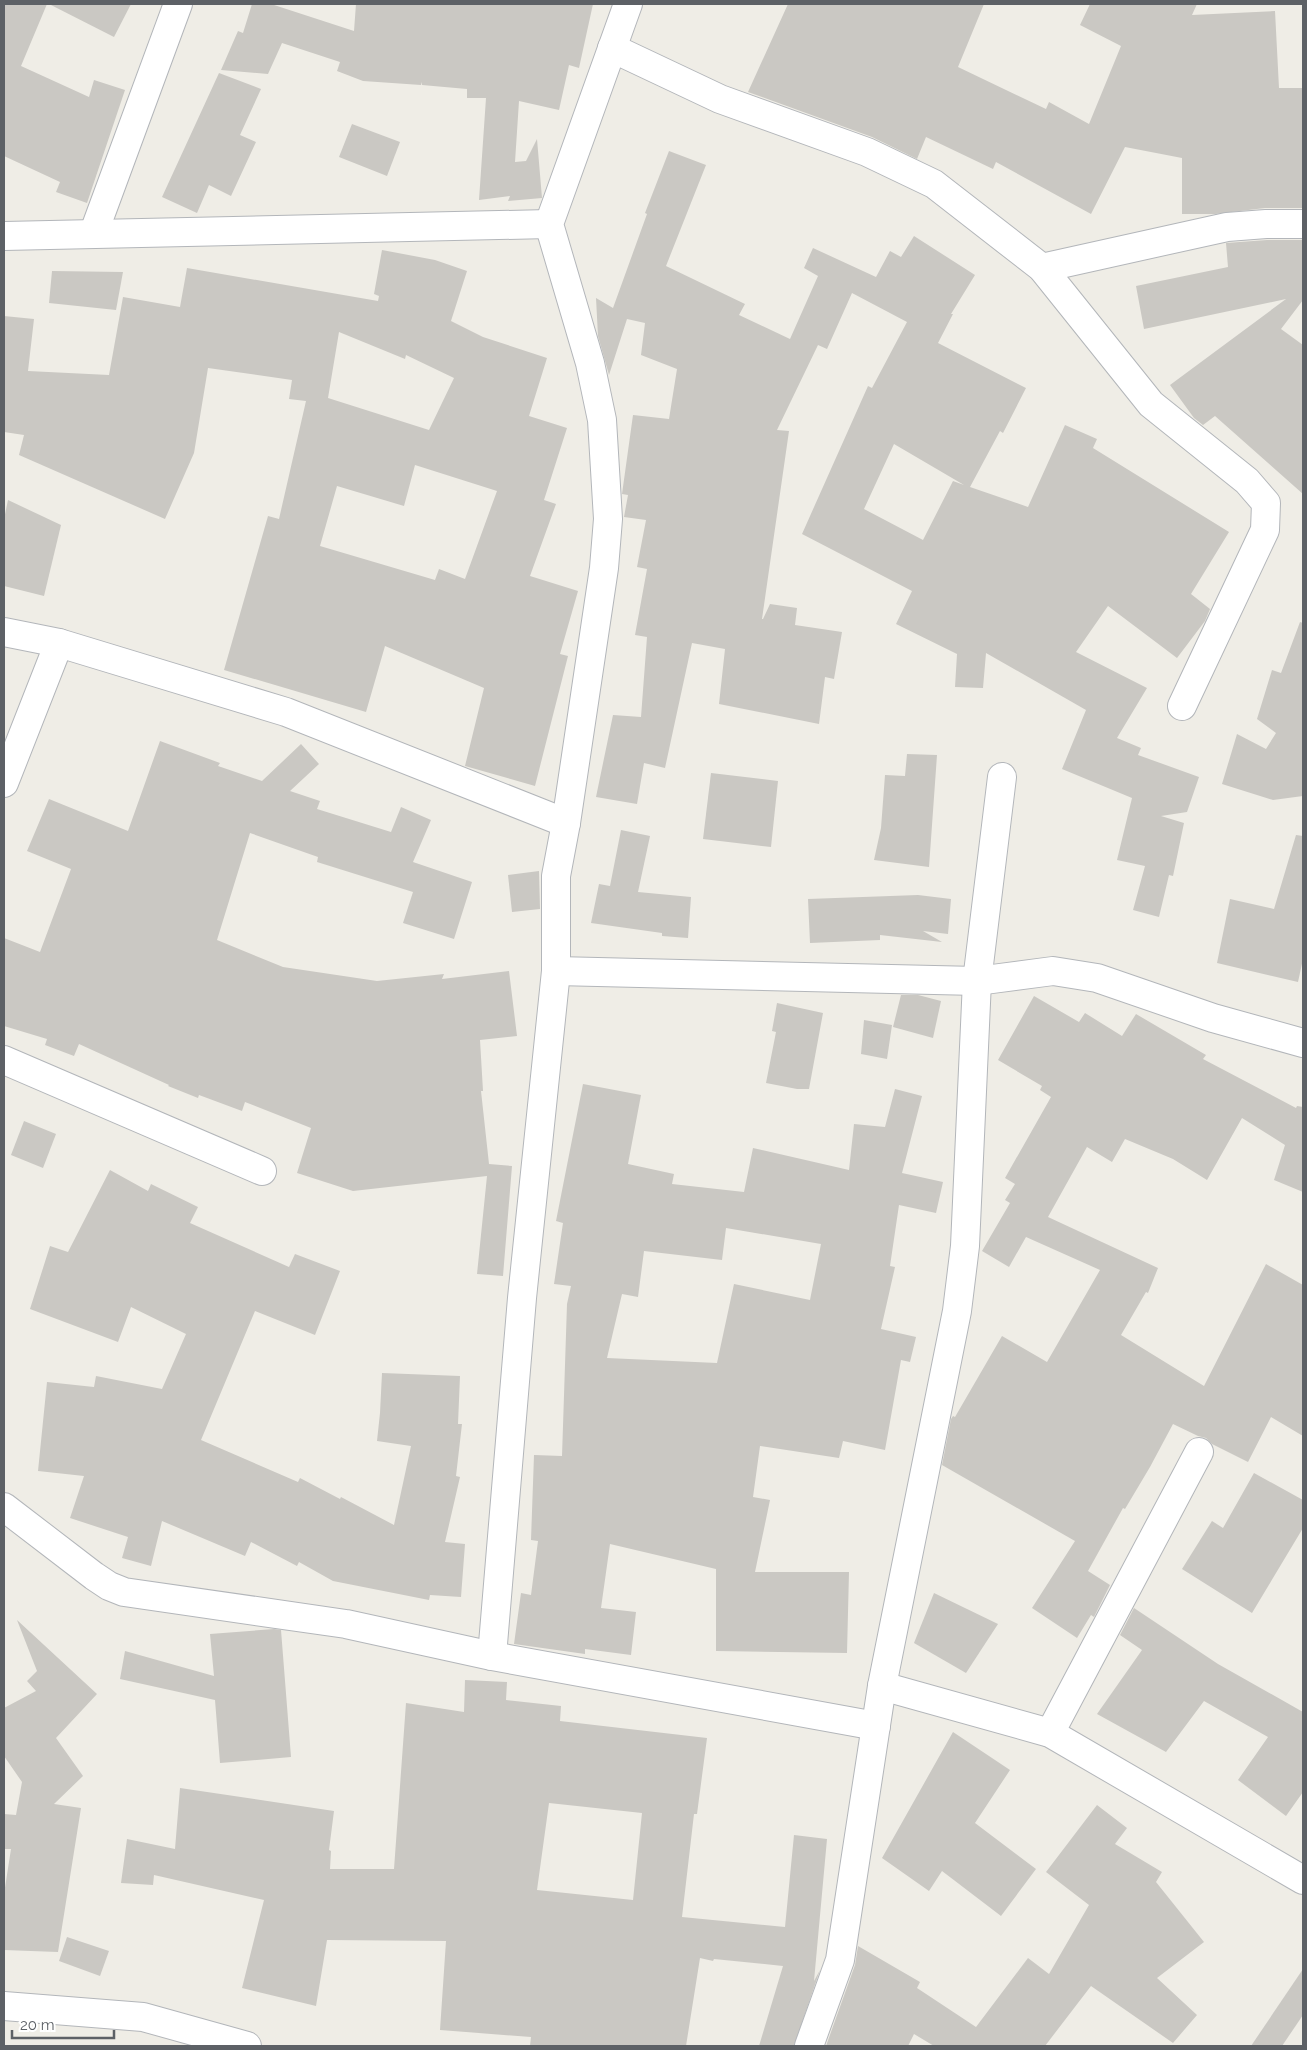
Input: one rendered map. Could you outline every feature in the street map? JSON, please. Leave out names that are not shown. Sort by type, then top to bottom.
[{"type":"street","points":[[94,232],[178,4]]},
{"type":"street","points":[[492,1656],[522,1298],[556,971],[556,876],[566,823],[604,568],[608,519],[602,420],[590,363],[549,224],[628,4]]},
{"type":"street","points":[[612,48],[720,99],[867,152],[934,184],[1042,268],[1151,404],[1247,481],[1266,503],[1265,530],[1182,706]]},
{"type":"street","points":[[4,236],[94,232],[549,224]]},
{"type":"street","points":[[1042,268],[1227,227],[1303,224]]},
{"type":"street","points":[[4,632],[59,643],[286,712],[566,823]]},
{"type":"street","points":[[4,783],[59,643]]},
{"type":"street","points":[[809,2046],[840,1960],[882,1686],[957,1312],[965,1246],[977,982],[1002,777]]},
{"type":"street","points":[[556,971],[977,982],[1053,972],[1097,978],[1212,1018],[1303,1043]]},
{"type":"street","points":[[4,1060],[262,1171]]},
{"type":"street","points":[[1050,1733],[1198,1452]]},
{"type":"street","points":[[4,1507],[94,1576],[109,1586],[124,1592],[346,1624],[492,1656],[876,1726]]},
{"type":"street","points":[[882,1686],[1050,1733],[1303,1880]]},
{"type":"street","points":[[4,2006],[143,2017],[247,2046]]},
{"type":"building","points":[[4,4],[47,4],[21,66],[89,97],[94,80],[125,90],[87,203],[56,192],[60,182],[4,156]]},
{"type":"building","points":[[49,4],[131,4],[114,37]]},
{"type":"building","points":[[252,4],[271,4],[354,31],[356,4],[593,4],[579,68],[569,65],[559,110],[519,101],[515,162],[526,161],[537,139],[542,198],[508,201],[510,196],[479,200],[486,98],[467,98],[467,89],[422,85],[422,82],[421,85],[363,81],[337,71],[340,62],[282,43],[268,74],[221,70],[238,31],[243,33]]},
{"type":"building","points":[[788,4],[984,4],[958,67],[1046,109],[1049,102],[1089,124],[1121,46],[1080,25],[1090,4],[1197,4],[1192,15],[1275,11],[1279,88],[1303,88],[1303,208],[1265,208],[1215,214],[1182,214],[1182,158],[1125,147],[1091,214],[996,162],[993,169],[926,137],[917,159],[872,137],[748,92]]},
{"type":"building","points":[[219,73],[261,89],[240,135],[256,142],[231,196],[209,185],[197,213],[162,197]]},
{"type":"building","points":[[352,124],[400,142],[387,176],[339,157]]},
{"type":"building","points":[[669,151],[706,165],[666,266],[745,304],[739,315],[790,339],[818,276],[804,268],[813,248],[876,277],[890,251],[901,257],[914,236],[975,275],[951,314],[953,314],[938,343],[1026,388],[1003,433],[1000,431],[970,487],[1028,507],[1065,425],[1097,439],[1093,448],[1229,532],[1191,594],[1210,609],[1205,621],[1177,658],[1108,606],[1076,652],[1147,688],[1117,738],[1141,748],[1138,755],[1199,777],[1187,812],[1161,816],[1184,823],[1173,876],[1169,875],[1159,917],[1133,910],[1145,866],[1117,860],[1132,798],[1062,769],[1086,710],[986,653],[983,688],[955,687],[957,654],[896,624],[912,591],[802,534],[868,386],[872,388],[907,322],[852,293],[827,349],[818,345],[777,430],[789,431],[762,619],[770,604],[797,608],[795,625],[842,632],[834,679],[825,677],[819,724],[719,704],[725,649],[692,643],[665,768],[644,763],[637,804],[596,797],[613,715],[641,717],[647,637],[635,635],[647,569],[637,567],[646,520],[624,517],[628,495],[622,494],[633,415],[669,419],[677,369],[641,355],[645,323],[627,319],[609,375],[598,336],[596,298],[613,308],[647,214],[645,213]],"holes":[[[894,444],[964,485],[953,481],[923,540],[864,509]]]},
{"type":"building","points":[[1303,240],[1303,300],[1281,329],[1303,345],[1303,494],[1215,416],[1203,425],[1194,418],[1170,385],[1286,299],[1144,329],[1136,286],[1228,267],[1226,243]]},
{"type":"building","points":[[382,250],[435,260],[467,271],[451,321],[483,337],[547,358],[529,416],[567,428],[544,500],[556,504],[530,576],[578,591],[560,654],[568,656],[535,786],[465,766],[484,688],[385,646],[366,712],[224,670],[268,516],[279,519],[306,401],[289,399],[292,380],[208,368],[194,453],[165,519],[19,455],[24,435],[4,432],[4,316],[34,319],[28,371],[109,375],[123,297],[180,307],[187,268],[378,301],[379,296],[374,294]],"holes":[[[339,332],[405,359],[406,355],[454,378],[429,430],[328,398]],[[415,465],[497,491],[465,579],[439,569],[435,580],[320,546],[337,486],[404,506]]]},
{"type":"building","points":[[52,271],[123,272],[116,310],[49,303]]},
{"type":"building","points":[[8,500],[61,525],[44,596],[4,586],[4,519]]},
{"type":"building","points":[[1300,622],[1303,623],[1303,796],[1273,800],[1222,784],[1237,734],[1266,749],[1276,733],[1257,719],[1272,670],[1281,673]]},
{"type":"building","points":[[160,741],[220,763],[218,766],[262,781],[301,744],[319,764],[290,791],[320,801],[317,809],[391,832],[401,807],[431,820],[413,862],[472,882],[454,939],[403,923],[413,892],[317,862],[318,857],[250,833],[217,940],[283,967],[377,981],[444,974],[442,979],[509,971],[517,1036],[480,1040],[483,1091],[481,1091],[489,1164],[512,1166],[503,1276],[477,1274],[487,1176],[353,1191],[297,1173],[311,1128],[245,1102],[242,1111],[199,1095],[198,1098],[79,1044],[74,1056],[45,1045],[47,1039],[4,1026],[4,938],[40,952],[71,869],[27,851],[49,799],[128,831]]},
{"type":"building","points":[[907,754],[937,755],[929,867],[874,860],[881,828],[885,775],[905,776]]},
{"type":"building","points":[[711,773],[778,781],[771,847],[703,839]]},
{"type":"building","points":[[621,830],[650,836],[638,892],[691,897],[688,938],[662,936],[662,933],[591,923],[599,884],[610,886]]},
{"type":"building","points":[[1296,835],[1303,836],[1303,959],[1298,982],[1217,963],[1230,899],[1274,909]]},
{"type":"building","points":[[539,871],[540,909],[512,912],[508,875]]},
{"type":"building","points":[[918,895],[951,899],[948,934],[923,931],[942,942],[880,935],[880,940],[810,943],[808,899]]},
{"type":"building","points":[[901,995],[918,995],[941,1001],[933,1038],[893,1027]]},
{"type":"building","points":[[1034,996],[1079,1022],[1085,1013],[1122,1036],[1136,1014],[1206,1055],[1203,1059],[1296,1108],[1297,1106],[1303,1107],[1303,1192],[1274,1180],[1285,1145],[1242,1118],[1207,1180],[1173,1159],[1125,1139],[1112,1162],[1087,1147],[1048,1217],[1158,1268],[1148,1293],[1146,1292],[1121,1335],[1204,1386],[1266,1264],[1303,1285],[1303,1436],[1271,1417],[1248,1462],[1212,1444],[1206,1438],[1173,1424],[1150,1467],[1125,1509],[1123,1508],[1088,1571],[1110,1585],[1094,1617],[1091,1615],[1077,1638],[1032,1608],[1075,1541],[942,1465],[951,1419],[953,1416],[955,1417],[1002,1336],[1047,1362],[1100,1270],[1026,1237],[1009,1267],[982,1251],[1010,1203],[1005,1200],[1015,1184],[1005,1178],[1051,1097],[1040,1090],[1042,1086],[998,1060]]},
{"type":"building","points":[[777,1003],[823,1013],[809,1089],[797,1089],[766,1083],[776,1032],[772,1031]]},
{"type":"building","points":[[864,1020],[892,1025],[887,1059],[861,1054]]},
{"type":"building","points":[[583,1084],[641,1095],[628,1164],[674,1174],[672,1184],[744,1192],[753,1148],[849,1170],[854,1124],[885,1127],[895,1089],[922,1096],[902,1173],[943,1182],[936,1213],[899,1205],[890,1266],[895,1267],[881,1329],[916,1337],[910,1362],[901,1360],[885,1450],[843,1441],[839,1458],[760,1446],[753,1497],[770,1500],[755,1572],[849,1572],[847,1653],[716,1651],[716,1569],[610,1544],[601,1608],[636,1612],[631,1655],[585,1649],[585,1654],[514,1644],[521,1593],[531,1595],[538,1541],[531,1540],[534,1455],[562,1456],[567,1304],[571,1286],[554,1284],[563,1223],[556,1221]],"holes":[[[726,1228],[821,1244],[810,1300],[734,1284],[717,1363],[607,1358],[622,1294],[638,1297],[644,1251],[722,1260]]]},
{"type":"building","points":[[24,1121],[56,1134],[43,1168],[11,1155]]},
{"type":"building","points":[[110,1170],[148,1191],[151,1184],[198,1207],[190,1223],[289,1267],[295,1254],[340,1271],[315,1335],[255,1311],[201,1440],[298,1482],[300,1478],[394,1525],[411,1446],[377,1441],[382,1373],[460,1376],[458,1424],[462,1424],[456,1476],[460,1477],[445,1542],[465,1544],[461,1597],[430,1595],[429,1600],[333,1581],[299,1562],[297,1566],[251,1542],[245,1556],[162,1521],[151,1566],[122,1558],[128,1537],[70,1518],[84,1476],[38,1471],[47,1382],[94,1387],[96,1376],[162,1389],[186,1334],[131,1307],[118,1342],[30,1309],[50,1246],[68,1252]]},
{"type":"building","points":[[1254,1473],[1303,1500],[1303,1528],[1252,1613],[1182,1569],[1212,1521],[1223,1528]]},
{"type":"building","points":[[934,1593],[998,1624],[966,1673],[914,1643]]},
{"type":"building","points":[[1134,1608],[1218,1664],[1303,1712],[1303,1792],[1286,1816],[1238,1780],[1268,1737],[1204,1701],[1166,1752],[1097,1714],[1142,1650],[1120,1635]]},
{"type":"building","points":[[17,1620],[97,1694],[56,1738],[83,1776],[54,1804],[81,1808],[58,1952],[4,1950],[4,1894],[11,1849],[4,1849],[4,1814],[16,1815],[22,1782],[4,1756],[4,1708],[36,1691],[27,1681],[37,1671]]},
{"type":"building","points":[[281,1630],[291,1757],[220,1763],[215,1700],[120,1679],[125,1651],[214,1676],[210,1634]]},
{"type":"building","points":[[465,1680],[507,1682],[506,1700],[561,1706],[560,1721],[707,1738],[697,1814],[694,1814],[682,1917],[785,1927],[794,1835],[827,1839],[814,1981],[820,1970],[794,2046],[759,2046],[783,1966],[714,1959],[713,1961],[700,1958],[686,2046],[530,2046],[531,2037],[440,2030],[446,1941],[327,1940],[316,2006],[242,1988],[264,1900],[154,1875],[153,1885],[121,1883],[127,1839],[175,1849],[180,1788],[334,1811],[329,1850],[331,1851],[330,1869],[394,1869],[406,1703],[464,1712]],"holes":[[[549,1803],[642,1813],[633,1900],[537,1890]]]},
{"type":"building","points":[[953,1732],[1010,1770],[975,1823],[1036,1869],[1001,1916],[942,1871],[929,1891],[882,1858]]},
{"type":"building","points":[[1097,1805],[1127,1828],[1115,1844],[1162,1872],[1156,1882],[1204,1942],[1157,1978],[1197,2015],[1173,2043],[1091,1986],[1045,2046],[934,2046],[914,2034],[908,2046],[826,2046],[855,1965],[858,1946],[920,1982],[917,1988],[976,2027],[1028,1958],[1049,1974],[1089,1905],[1046,1872]]},
{"type":"building","points":[[67,1937],[109,1951],[100,1976],[59,1961]]},
{"type":"building","points":[[1303,1969],[1303,2015],[1282,2046],[1251,2046]]}]
